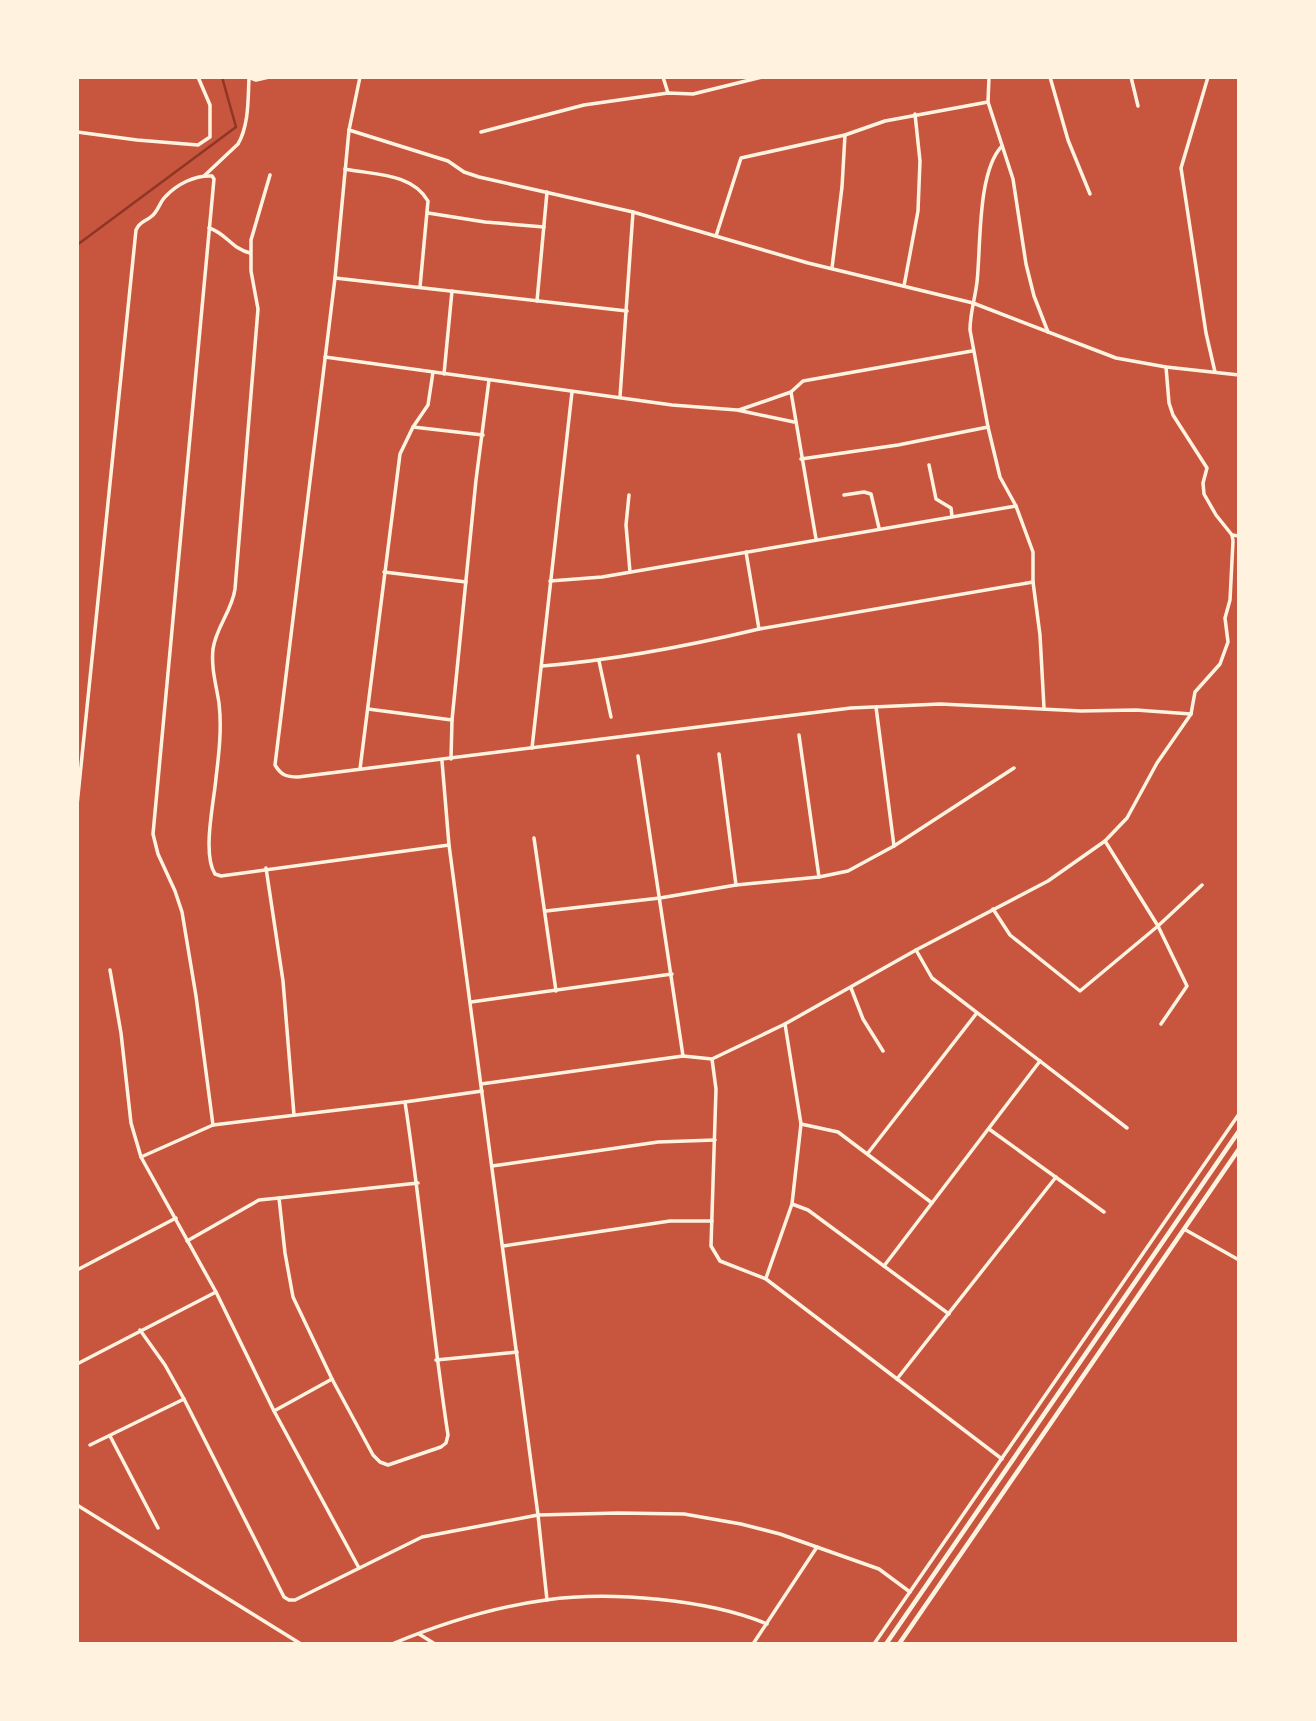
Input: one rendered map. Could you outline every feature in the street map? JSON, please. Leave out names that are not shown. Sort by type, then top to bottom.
[{"type":"street","points":[[77,132],[198,145],[210,137],[210,105],[198,77]]},
{"type":"street","points":[[204,176],[241,138],[248,106],[248,77],[256,80],[269,77]]},
{"type":"street","points":[[360,77],[349,130],[335,278],[275,765],[279,773],[288,777],[442,761],[798,713],[876,707],[940,705],[1191,714]]},
{"type":"street","points":[[663,77],[668,93]]},
{"type":"street","points":[[481,132],[570,108],[668,93],[693,94],[762,77]]},
{"type":"street","points":[[989,77],[988,102],[1013,179],[1026,264],[1034,296],[1048,332]]},
{"type":"street","points":[[1050,77],[1068,139],[1090,194]]},
{"type":"street","points":[[1131,77],[1138,106]]},
{"type":"street","points":[[1208,77],[1181,168],[1206,333],[1215,372]]},
{"type":"street","points":[[716,236],[741,158],[845,135],[915,114],[988,102]]},
{"type":"street","points":[[904,286],[918,211],[920,161],[915,114]]},
{"type":"street","points":[[349,130],[448,161],[469,174],[633,212],[808,263],[973,303],[1116,358],[1239,375]]},
{"type":"street","points":[[832,268],[841,198],[845,135]]},
{"type":"street","points":[[1002,146],[991,164],[984,198],[977,286],[970,314],[972,351],[999,477],[1016,506],[1033,552],[1044,709]]},
{"type":"street","points":[[345,169],[405,180],[422,191],[428,201],[428,213],[420,287]]},
{"type":"street","points":[[77,805],[136,230],[139,222],[155,213],[174,189],[190,180],[212,176],[214,179],[153,834],[158,854],[176,891],[182,912],[213,1125]]},
{"type":"street","points":[[270,176],[253,232],[250,254],[257,319],[235,589],[231,606],[218,632],[212,657],[219,704],[220,745],[210,858],[212,869],[218,876],[449,845]]},
{"type":"street","points":[[537,302],[547,192]]},
{"type":"street","points":[[620,397],[633,212]]},
{"type":"street","points":[[428,213],[544,228]]},
{"type":"street","points":[[209,228],[217,230],[234,247],[250,254]]},
{"type":"street","points":[[335,278],[627,311]]},
{"type":"street","points":[[444,374],[452,291]]},
{"type":"street","points":[[737,410],[791,392],[803,381],[972,351]]},
{"type":"street","points":[[325,357],[672,405],[737,410],[794,422]]},
{"type":"street","points":[[481,1084],[683,1056],[712,1059],[785,1024],[916,950],[1048,881],[1105,841],[1127,818],[1157,762],[1191,714],[1195,692],[1220,664],[1228,642],[1225,618],[1230,600],[1232,535],[1208,503],[1203,483],[1207,468],[1173,415],[1169,403],[1166,367]]},
{"type":"street","points":[[360,769],[400,454],[413,427],[428,405],[433,372]]},
{"type":"street","points":[[451,759],[452,720],[489,380]]},
{"type":"street","points":[[532,748],[572,391]]},
{"type":"street","points":[[791,392],[794,422],[817,539]]},
{"type":"street","points":[[413,427],[483,435]]},
{"type":"street","points":[[801,459],[898,446],[988,427]]},
{"type":"street","points":[[929,464],[936,499],[951,508],[952,516]]},
{"type":"street","points":[[844,495],[864,492],[871,494],[879,528]]},
{"type":"street","points":[[629,495],[626,525],[630,572]]},
{"type":"street","points":[[550,581],[630,572],[1016,506]]},
{"type":"street","points":[[1232,535],[1239,536]]},
{"type":"street","points":[[746,552],[759,629]]},
{"type":"street","points":[[384,572],[467,582]]},
{"type":"street","points":[[542,666],[599,660],[717,640],[759,629],[1033,582]]},
{"type":"street","points":[[599,660],[611,717]]},
{"type":"street","points":[[876,707],[894,846]]},
{"type":"street","points":[[367,709],[452,720]]},
{"type":"street","points":[[799,735],[819,877]]},
{"type":"street","points":[[719,754],[736,885]]},
{"type":"street","points":[[638,756],[683,1056]]},
{"type":"street","points":[[442,761],[449,845],[517,1352],[547,1600]]},
{"type":"street","points":[[546,911],[660,898],[736,885],[819,877],[848,871],[894,846],[1014,768]]},
{"type":"street","points":[[534,838],[556,990]]},
{"type":"street","points":[[1105,841],[1158,926],[1187,986],[1161,1024]]},
{"type":"street","points":[[266,868],[283,981],[294,1115]]},
{"type":"street","points":[[993,909],[1010,934],[1080,991],[1202,885]]},
{"type":"street","points":[[916,950],[932,978],[1127,1128]]},
{"type":"street","points":[[110,970],[121,1033],[131,1123],[141,1157],[216,1293],[274,1411],[359,1568]]},
{"type":"street","points":[[471,1002],[672,974]]},
{"type":"street","points":[[850,987],[863,1019],[883,1051]]},
{"type":"street","points":[[868,1153],[976,1014]]},
{"type":"street","points":[[766,1279],[792,1203],[801,1124],[785,1024]]},
{"type":"street","points":[[712,1059],[716,1089],[711,1246],[720,1261],[766,1279],[1002,1459]]},
{"type":"street","points":[[884,1266],[1040,1061]]},
{"type":"street","points":[[141,1157],[213,1125],[482,1091]]},
{"type":"street","points":[[279,1198],[293,1297],[332,1379],[373,1455],[388,1465],[441,1447],[446,1443],[448,1435],[436,1360],[418,1182],[405,1102]]},
{"type":"street","points":[[874,1644],[1239,1114]]},
{"type":"street","points":[[801,1124],[838,1132],[932,1203]]},
{"type":"street","points":[[989,1129],[1104,1212]]},
{"type":"street","points":[[886,1644],[1239,1131]]},
{"type":"street","points":[[492,1166],[658,1142],[715,1140]]},
{"type":"street","points":[[899,1644],[1239,1149]]},
{"type":"street","points":[[897,1379],[1056,1178]]},
{"type":"street","points":[[187,1241],[259,1200],[418,1182]]},
{"type":"street","points":[[792,1203],[808,1210],[949,1314]]},
{"type":"street","points":[[77,1270],[176,1218]]},
{"type":"street","points":[[503,1246],[670,1221],[713,1221]]},
{"type":"street","points":[[1184,1230],[1239,1260]]},
{"type":"street","points":[[77,1364],[216,1293]]},
{"type":"street","points":[[140,1330],[165,1365],[184,1399],[284,1597],[289,1600],[295,1600],[422,1537],[538,1515],[684,1514],[741,1524],[780,1534],[878,1569],[910,1592]]},
{"type":"street","points":[[436,1360],[517,1352]]},
{"type":"street","points":[[274,1411],[332,1379]]},
{"type":"street","points":[[90,1445],[184,1399]]},
{"type":"street","points":[[110,1436],[158,1528]]},
{"type":"street","points":[[77,1504],[301,1644]]},
{"type":"street","points":[[753,1644],[817,1547]]},
{"type":"street","points":[[392,1644],[493,1611],[547,1600],[615,1597],[663,1601],[742,1614],[767,1624]]},
{"type":"street","points":[[419,1634],[435,1644]]},
{"type":"waterway","points":[[77,245],[236,127],[222,77]]}]
